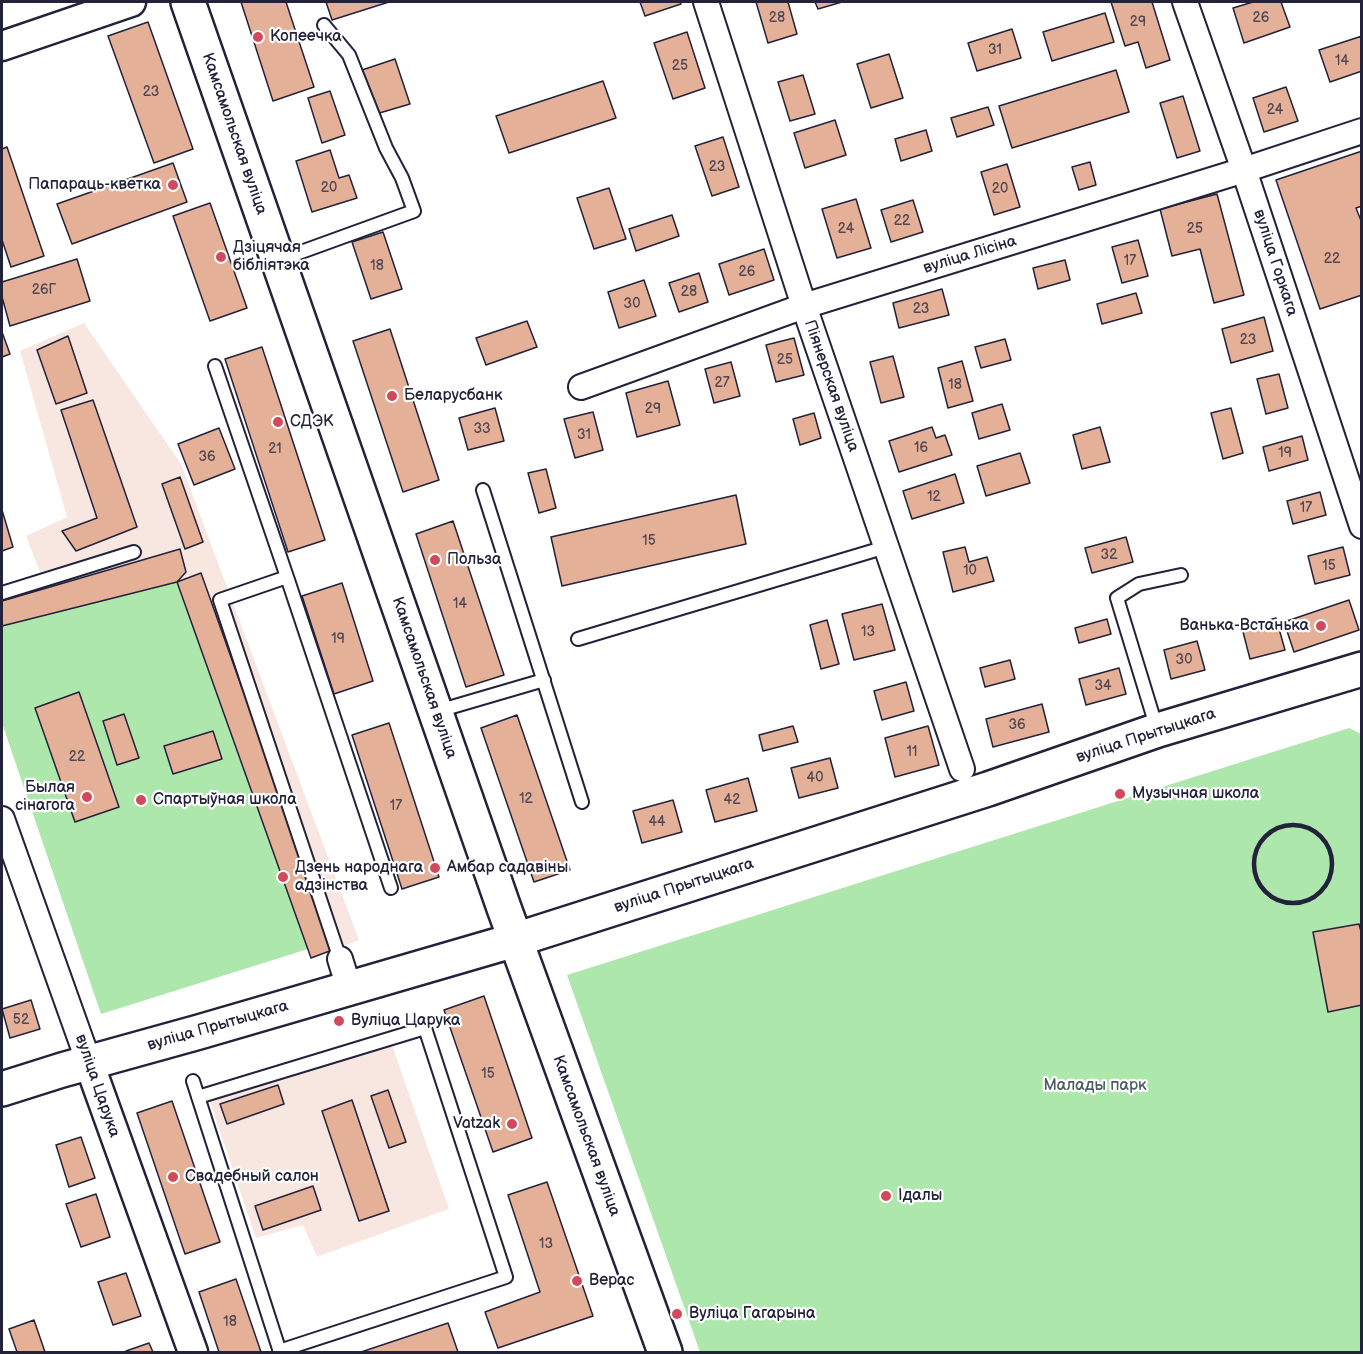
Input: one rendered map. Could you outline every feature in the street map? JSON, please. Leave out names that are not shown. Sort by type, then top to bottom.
[{"type":"main road","name":"Камсамольская вуліца","points":[[188,2],[515,940],[665,1353]]},
{"type":"main road","name":"вуліца Прытыцкага","points":[[2,1089],[89,1063],[345,973],[515,940],[988,789],[1158,730],[1362,669]]},
{"type":"street","points":[[2,46],[131,2]]},
{"type":"street","name":"Піянерская вуліца","points":[[706,2],[804,306],[962,769]]},
{"type":"street","name":"вуліца Горкага","points":[[1185,2],[1244,170],[1362,526]]},
{"type":"street","name":"вуліца Лісіна","points":[[581,387],[804,306],[1244,170],[1362,131]]},
{"type":"street","name":"вуліца Царука","points":[[2,819],[193,1353]]},
{"type":"lane","points":[[278,260],[414,211],[349,55],[324,25]]},
{"type":"lane","points":[[215,366],[391,888]]},
{"type":"lane","points":[[483,490],[582,802]]},
{"type":"lane","points":[[578,639],[886,547]]},
{"type":"lane","points":[[2,593],[134,552]]},
{"type":"lane","points":[[1158,730],[1118,598],[1139,584],[1181,575]]},
{"type":"lane","points":[[287,577],[220,600],[345,973]]},
{"type":"lane","points":[[436,712],[543,680]]},
{"type":"lane","points":[[193,1081],[198,1097],[279,1352],[506,1277],[425,1028],[198,1097]]},
{"type":"shaded area","points":[[84,323],[181,464],[359,940],[311,958],[177,582],[2,626],[2,601],[46,588],[26,536],[67,517],[20,351]]},
{"type":"shaded area","points":[[392,1045],[449,1209],[317,1257],[303,1225],[256,1238],[209,1099]]},
{"type":"green space","name":"Спартыўная школа","points":[[177,582],[308,949],[101,1014],[2,723],[2,626]]},
{"type":"green space","name":"Малады парк","points":[[1349,728],[1361,734],[1361,1352],[700,1352],[567,975]]},
{"type":"building","points":[[241,2],[286,2],[314,87],[273,101]]},
{"type":"building","points":[[326,2],[389,2],[332,20]]},
{"type":"building","points":[[640,2],[680,2],[681,4],[645,16]]},
{"type":"building","points":[[756,2],[788,2],[797,34],[768,43]]},
{"type":"building","points":[[815,2],[842,2],[818,9]]},
{"type":"building","points":[[1111,2],[1152,2],[1170,60],[1146,68],[1138,42],[1125,46]]},
{"type":"building","points":[[1253,2],[1281,2],[1290,27],[1244,43],[1233,8]]},
{"type":"building","points":[[1105,13],[1114,42],[1052,61],[1043,32]]},
{"type":"building","points":[[148,22],[193,149],[154,163],[108,36]]},
{"type":"building","points":[[1012,29],[1021,58],[977,71],[968,43]]},
{"type":"building","points":[[687,32],[705,88],[673,99],[654,43]]},
{"type":"building","points":[[1362,36],[1362,71],[1330,82],[1319,50]]},
{"type":"building","points":[[889,54],[903,98],[871,108],[857,64]]},
{"type":"building","points":[[395,59],[410,104],[376,114],[362,70]]},
{"type":"building","points":[[1116,70],[1129,112],[1012,148],[999,106]]},
{"type":"building","points":[[803,75],[815,114],[790,121],[778,82]]},
{"type":"building","points":[[603,81],[616,118],[509,153],[496,116]]},
{"type":"building","points":[[1286,87],[1298,121],[1264,132],[1253,98]]},
{"type":"building","points":[[330,91],[345,135],[322,143],[308,98]]},
{"type":"building","points":[[1183,96],[1200,151],[1177,158],[1160,103]]},
{"type":"building","points":[[988,107],[994,125],[957,137],[951,118]]},
{"type":"building","points":[[835,120],[846,155],[805,168],[794,133]]},
{"type":"building","points":[[926,130],[932,151],[901,161],[895,139]]},
{"type":"building","points":[[723,137],[739,187],[712,196],[695,146]]},
{"type":"building","points":[[7,147],[44,256],[11,267],[2,240],[2,149]]},
{"type":"building","points":[[330,150],[339,178],[349,175],[357,198],[312,212],[296,161]]},
{"type":"building","points":[[1362,151],[1362,206],[1356,208],[1362,223],[1362,295],[1320,309],[1276,180]]},
{"type":"building","points":[[1090,162],[1096,185],[1079,190],[1072,167]]},
{"type":"building","points":[[173,163],[187,202],[72,244],[57,204]]},
{"type":"building","points":[[1007,164],[1020,207],[994,215],[981,172]]},
{"type":"building","points":[[609,188],[626,239],[594,249],[577,198]]},
{"type":"building","points":[[1217,194],[1244,295],[1214,303],[1200,249],[1172,256],[1160,209]]},
{"type":"building","points":[[856,199],[871,248],[837,258],[822,209]]},
{"type":"building","points":[[913,200],[923,232],[891,242],[881,210]]},
{"type":"building","points":[[210,203],[247,308],[210,321],[173,216]]},
{"type":"building","points":[[672,215],[679,236],[636,251],[629,229]]},
{"type":"building","points":[[383,232],[402,289],[371,299],[352,242]]},
{"type":"building","points":[[1138,240],[1148,276],[1122,283],[1112,247]]},
{"type":"building","points":[[764,249],[774,280],[729,295],[719,264]]},
{"type":"building","points":[[77,259],[90,301],[10,326],[2,297],[2,282]]},
{"type":"building","points":[[1065,260],[1070,280],[1038,289],[1033,268]]},
{"type":"building","points":[[699,273],[708,302],[679,312],[669,283]]},
{"type":"building","points":[[644,280],[656,316],[619,328],[608,292]]},
{"type":"building","points":[[942,289],[949,315],[899,328],[893,303]]},
{"type":"building","points":[[1136,293],[1142,313],[1102,324],[1097,304]]},
{"type":"building","points":[[1264,317],[1273,351],[1231,363],[1222,329]]},
{"type":"building","points":[[527,321],[537,347],[486,365],[476,338]]},
{"type":"building","points":[[390,329],[439,480],[403,492],[353,341]]},
{"type":"building","points":[[2,332],[10,354],[2,357]]},
{"type":"building","points":[[68,336],[87,393],[56,404],[37,350]]},
{"type":"building","points":[[794,338],[804,375],[776,382],[766,345]]},
{"type":"building","points":[[1005,339],[1011,360],[981,368],[975,347]]},
{"type":"building","points":[[262,347],[325,540],[288,552],[225,359]]},
{"type":"building","points":[[893,356],[904,397],[881,403],[870,362]]},
{"type":"building","points":[[962,361],[973,401],[948,408],[938,368]]},
{"type":"building","points":[[731,362],[740,396],[714,403],[705,369]]},
{"type":"building","points":[[1279,374],[1288,408],[1266,414],[1257,379]]},
{"type":"building","points":[[668,381],[680,425],[637,437],[626,393]]},
{"type":"building","points":[[93,400],[137,527],[76,551],[62,531],[97,518],[61,410]]},
{"type":"building","points":[[1002,404],[1010,430],[979,439],[972,413]]},
{"type":"building","points":[[495,408],[504,441],[468,450],[459,418]]},
{"type":"building","points":[[1231,408],[1243,453],[1223,459],[1211,413]]},
{"type":"building","points":[[593,412],[603,450],[575,458],[564,419]]},
{"type":"building","points":[[814,413],[821,438],[800,445],[793,419]]},
{"type":"building","points":[[932,427],[936,438],[945,435],[952,455],[899,472],[889,441]]},
{"type":"building","points":[[1100,427],[1110,462],[1082,469],[1073,435]]},
{"type":"building","points":[[219,428],[235,469],[194,485],[178,444]]},
{"type":"building","points":[[1302,436],[1308,460],[1269,471],[1263,447]]},
{"type":"building","points":[[1020,453],[1030,483],[986,496],[977,466]]},
{"type":"building","points":[[546,469],[556,508],[539,513],[528,473]]},
{"type":"building","points":[[955,474],[964,503],[912,519],[903,491]]},
{"type":"building","points":[[180,477],[203,542],[185,549],[162,484]]},
{"type":"building","points":[[1320,492],[1326,515],[1293,524],[1287,501]]},
{"type":"building","points":[[736,495],[746,544],[562,586],[551,537]]},
{"type":"building","points":[[2,510],[13,547],[2,551]]},
{"type":"building","points":[[453,521],[504,675],[466,687],[416,534]]},
{"type":"building","points":[[1126,537],[1133,562],[1092,573],[1085,548]]},
{"type":"building","points":[[965,547],[969,562],[987,557],[994,581],[953,592],[943,552]]},
{"type":"building","points":[[1343,547],[1350,575],[1315,584],[1308,556]]},
{"type":"building","points":[[180,549],[186,572],[177,582],[2,626],[2,601]]},
{"type":"building","points":[[201,573],[335,949],[311,958],[177,582]]},
{"type":"building","points":[[342,583],[373,681],[334,694],[302,596]]},
{"type":"building","name":"Ванька-Встанька","points":[[1349,600],[1359,630],[1294,652],[1284,622]]},
{"type":"building","points":[[882,604],[895,650],[854,660],[842,614]]},
{"type":"building","points":[[1276,618],[1285,650],[1250,659],[1242,628]]},
{"type":"building","points":[[1107,619],[1111,634],[1079,643],[1075,628]]},
{"type":"building","points":[[827,620],[839,664],[821,669],[810,625]]},
{"type":"building","points":[[1197,641],[1205,670],[1171,679],[1164,650]]},
{"type":"building","points":[[1010,660],[1015,679],[985,687],[980,668]]},
{"type":"building","points":[[1119,668],[1126,694],[1086,705],[1079,679]]},
{"type":"building","points":[[906,682],[914,711],[882,720],[874,691]]},
{"type":"building","points":[[79,692],[119,807],[75,822],[35,708]]},
{"type":"building","points":[[1042,704],[1049,732],[993,747],[986,719]]},
{"type":"building","points":[[124,714],[139,758],[117,765],[103,721]]},
{"type":"building","points":[[517,715],[570,870],[534,882],[481,728]]},
{"type":"building","points":[[389,723],[439,877],[402,889],[352,735]]},
{"type":"building","points":[[793,726],[798,742],[763,751],[759,735]]},
{"type":"building","points":[[928,726],[939,765],[895,777],[885,738]]},
{"type":"building","points":[[213,731],[222,759],[173,774],[164,746]]},
{"type":"building","points":[[830,758],[838,788],[799,798],[791,768]]},
{"type":"building","points":[[748,778],[757,811],[715,822],[706,790]]},
{"type":"building","points":[[673,800],[682,832],[642,843],[633,811]]},
{"type":"building","points":[[1359,924],[1362,935],[1362,1005],[1328,1012],[1313,932]]},
{"type":"building","points":[[484,996],[532,1138],[493,1152],[444,1010]]},
{"type":"building","points":[[31,1000],[40,1029],[10,1038],[2,1009]]},
{"type":"building","points":[[278,1085],[284,1104],[227,1124],[220,1104]]},
{"type":"building","points":[[388,1090],[406,1142],[389,1148],[371,1096]]},
{"type":"building","points":[[352,1100],[389,1211],[359,1221],[322,1111]]},
{"type":"building","points":[[172,1101],[220,1242],[185,1254],[137,1113]]},
{"type":"building","points":[[81,1137],[95,1178],[69,1187],[56,1145]]},
{"type":"building","points":[[547,1182],[593,1316],[498,1348],[485,1312],[540,1292],[508,1195]]},
{"type":"building","points":[[313,1186],[321,1210],[263,1230],[255,1206]]},
{"type":"building","points":[[96,1194],[110,1237],[81,1247],[66,1204]]},
{"type":"building","points":[[126,1273],[141,1316],[113,1325],[98,1282]]},
{"type":"building","points":[[236,1279],[261,1352],[219,1352],[199,1292]]},
{"type":"building","points":[[34,1320],[45,1352],[17,1352],[9,1329]]},
{"type":"building","points":[[448,1323],[458,1352],[361,1352]]},
{"type":"building","points":[[149,1343],[153,1352],[126,1352],[126,1351]]},
{"type":"railway","points":[[1293,825],[1308,828],[1321,836],[1329,849],[1332,864],[1329,879],[1321,892],[1308,900],[1293,903],[1278,900],[1265,892],[1257,879],[1254,864],[1257,849],[1265,836],[1278,828],[1293,825]]},
{"type":"place","name":"Копеечка","points":[[258,37]]},
{"type":"place","name":"Папараць-кветка","points":[[173,185]]},
{"type":"place","name":"Дзіцячая бібліятэка","points":[[221,257]]},
{"type":"place","name":"Беларусбанк","points":[[392,396]]},
{"type":"place","name":"СДЭК","points":[[278,422]]},
{"type":"place","name":"Польза","points":[[435,560]]},
{"type":"place","name":"Ванька-Встанька","points":[[1321,626]]},
{"type":"place","name":"Музычная школа","points":[[1120,794]]},
{"type":"place","name":"Былая сінагога","points":[[87,797]]},
{"type":"place","name":"Спартыўная школа","points":[[141,800]]},
{"type":"place","name":"Амбар садавіны","points":[[435,868]]},
{"type":"place","name":"Дзень народнага адзінства","points":[[283,877]]},
{"type":"place","name":"Вуліца Царука","points":[[339,1021]]},
{"type":"place","name":"Vatzak","points":[[512,1124]]},
{"type":"place","name":"Свадебный салон","points":[[173,1177]]},
{"type":"place","name":"Ідалы","points":[[886,1196]]},
{"type":"place","name":"Верас","points":[[577,1281]]},
{"type":"place","name":"Вуліца Гагарына","points":[[677,1314]]}]
